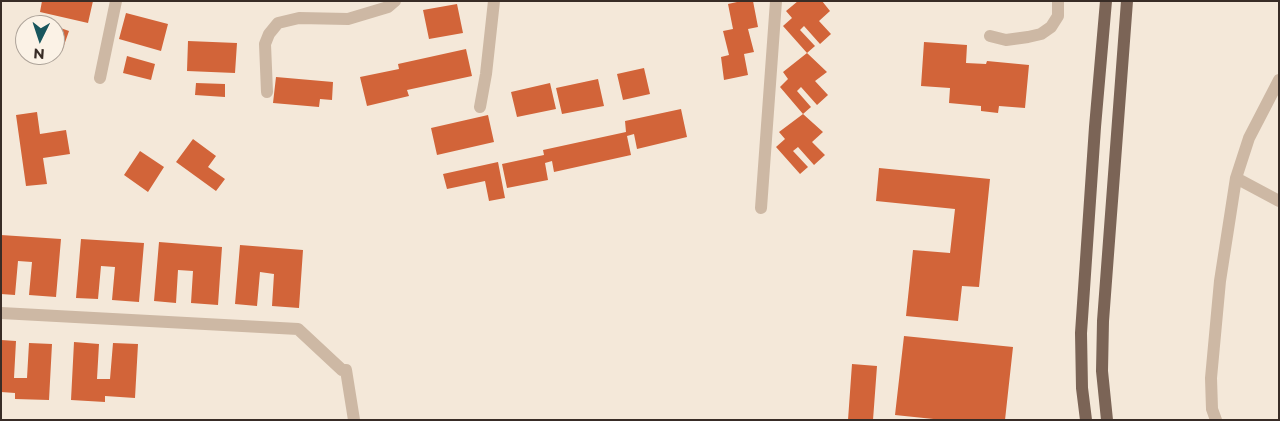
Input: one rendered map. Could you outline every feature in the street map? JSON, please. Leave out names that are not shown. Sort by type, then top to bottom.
[{"type":"main road","points":[[1086,420],[1082,388],[1081,333],[1095,127],[1106,1]]},
{"type":"main road","points":[[1107,420],[1102,371],[1103,321],[1127,1]]},
{"type":"street","points":[[100,78],[116,1]]},
{"type":"street","points":[[267,92],[266,44],[269,34],[278,24],[298,18],[348,19],[388,7],[395,1]]},
{"type":"street","points":[[480,107],[486,74],[494,1]]},
{"type":"street","points":[[761,208],[776,1]]},
{"type":"street","points":[[990,36],[1006,40],[1028,38],[1041,34],[1051,27],[1058,16],[1058,1]]},
{"type":"street","points":[[1216,420],[1212,409],[1212,378],[1220,281],[1236,178],[1249,138],[1279,80]]},
{"type":"street","points":[[1236,178],[1279,202]]},
{"type":"street","points":[[1,313],[298,329],[342,370],[346,370],[354,420]]},
{"type":"building","points":[[42,1],[93,1],[88,23],[65,18],[65,15],[40,12]]},
{"type":"building","points":[[736,1],[753,1],[758,27],[748,29],[754,52],[744,54],[748,75],[724,80],[721,57],[729,55],[723,31],[733,29],[728,4]]},
{"type":"building","points":[[798,1],[822,1],[830,11],[819,21],[831,34],[820,44],[804,26],[800,30],[815,46],[807,53],[783,26],[792,18],[786,11]]},
{"type":"building","points":[[457,4],[463,33],[429,39],[423,10]]},
{"type":"building","points":[[126,13],[168,24],[161,51],[119,39]]},
{"type":"building","points":[[65,30],[69,31],[65,42]]},
{"type":"building","points":[[188,41],[237,43],[235,73],[187,71]]},
{"type":"building","points":[[924,42],[967,45],[966,63],[986,64],[987,61],[1029,65],[1025,108],[999,106],[998,113],[981,111],[981,106],[949,103],[950,88],[921,86]]},
{"type":"building","points":[[466,49],[472,76],[407,90],[409,96],[367,106],[360,77],[399,69],[398,64]]},
{"type":"building","points":[[807,53],[827,72],[815,81],[828,95],[817,105],[801,87],[797,91],[811,107],[803,114],[780,87],[788,79],[783,72]]},
{"type":"building","points":[[127,56],[155,64],[151,80],[123,73]]},
{"type":"building","points":[[644,68],[650,94],[623,100],[617,74]]},
{"type":"building","points":[[276,77],[333,82],[332,100],[320,99],[319,107],[273,103]]},
{"type":"building","points":[[598,79],[604,106],[562,114],[556,88]]},
{"type":"building","points":[[196,83],[225,84],[225,97],[195,95]]},
{"type":"building","points":[[550,83],[556,109],[517,117],[511,92]]},
{"type":"building","points":[[681,109],[687,137],[637,149],[634,134],[627,136],[631,155],[554,172],[552,161],[545,163],[548,180],[507,188],[502,164],[544,155],[543,150],[626,132],[625,121]]},
{"type":"building","points":[[37,112],[40,134],[66,130],[70,154],[43,158],[47,184],[26,186],[16,115]]},
{"type":"building","points":[[803,114],[823,132],[812,142],[825,155],[814,165],[798,147],[793,151],[808,167],[800,174],[776,147],[785,139],[779,132]]},
{"type":"building","points":[[488,115],[494,142],[437,155],[431,128]]},
{"type":"building","points":[[193,139],[216,156],[208,167],[225,179],[216,191],[176,162]]},
{"type":"building","points":[[140,151],[164,167],[148,192],[124,175]]},
{"type":"building","points":[[498,162],[505,198],[489,201],[485,181],[447,189],[443,174]]},
{"type":"building","points":[[879,168],[990,179],[979,287],[962,286],[958,321],[906,316],[913,250],[950,253],[955,209],[876,201]]},
{"type":"building","points":[[1,235],[61,239],[56,297],[29,295],[32,262],[18,261],[15,295],[1,294]]},
{"type":"building","points":[[81,239],[144,243],[139,302],[112,300],[115,267],[101,266],[98,299],[76,298]]},
{"type":"building","points":[[159,242],[222,247],[218,305],[191,303],[193,271],[178,270],[176,303],[154,301]]},
{"type":"building","points":[[240,245],[303,250],[299,308],[272,306],[274,274],[260,272],[257,306],[235,304]]},
{"type":"building","points":[[904,336],[1013,347],[1005,420],[943,420],[895,415]]},
{"type":"building","points":[[1,340],[16,341],[14,378],[27,378],[29,343],[52,344],[49,400],[15,399],[15,393],[1,392]]},
{"type":"building","points":[[74,342],[99,344],[97,379],[110,379],[113,343],[138,344],[135,398],[105,396],[105,402],[71,400]]},
{"type":"building","points":[[852,364],[877,366],[873,420],[848,420]]}]
